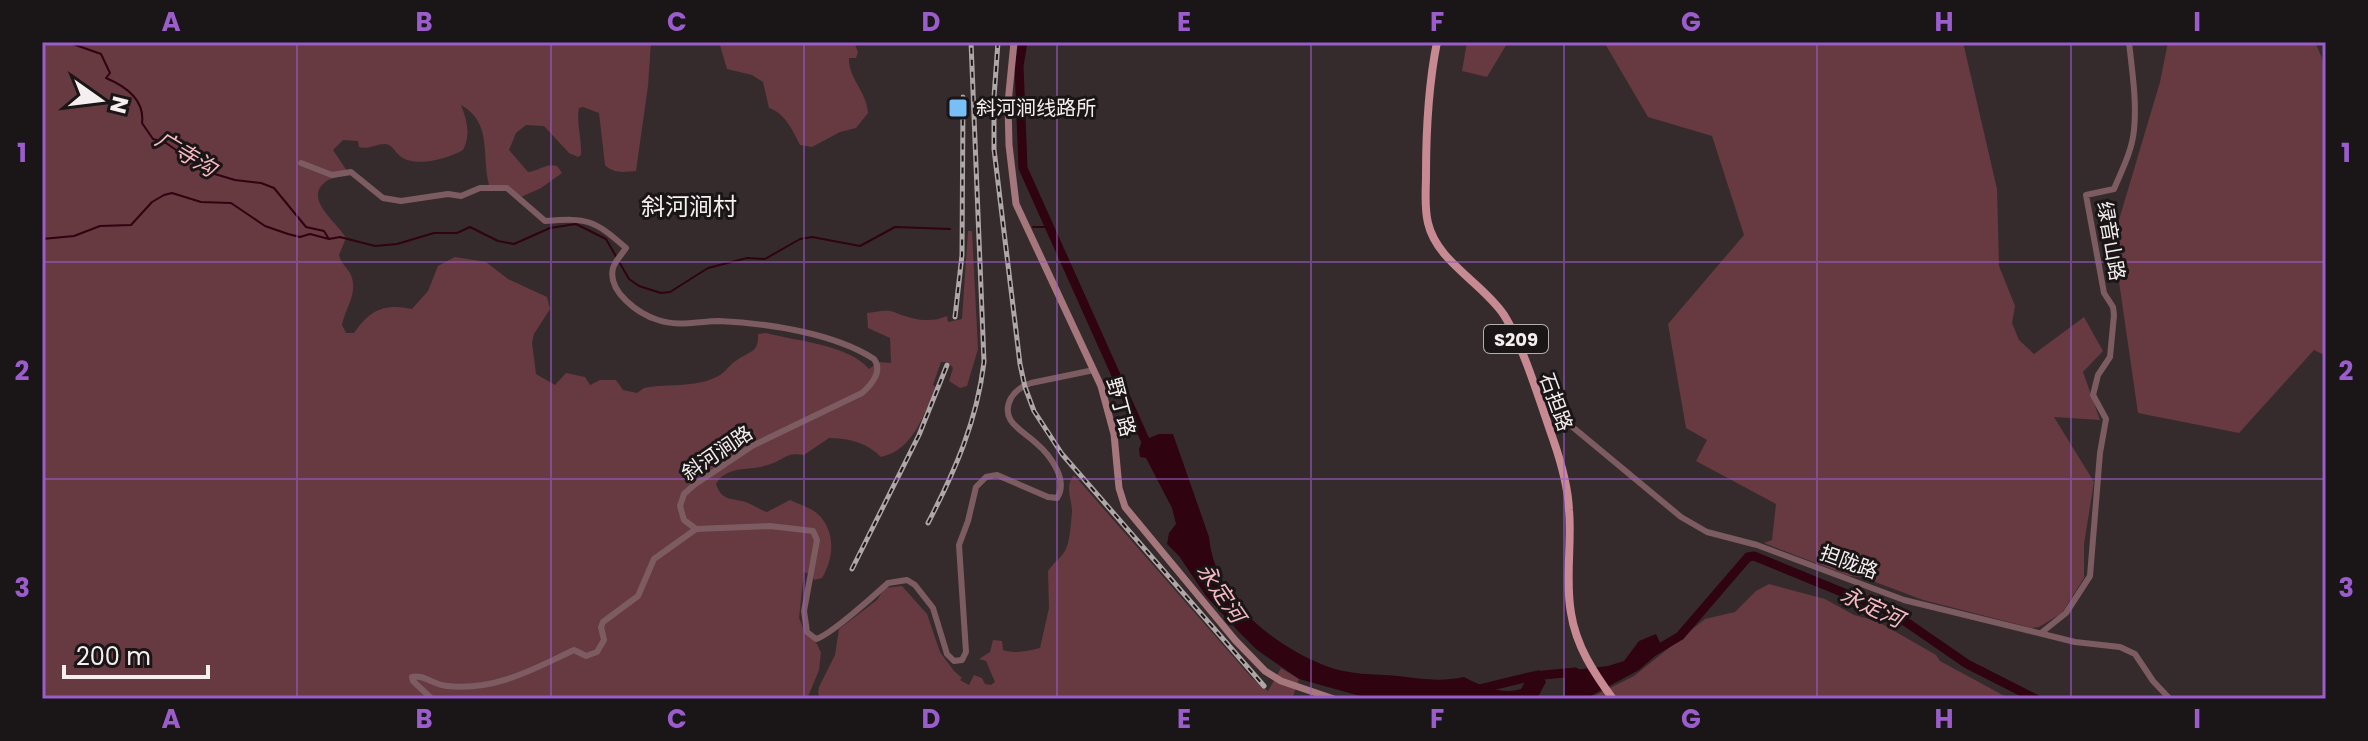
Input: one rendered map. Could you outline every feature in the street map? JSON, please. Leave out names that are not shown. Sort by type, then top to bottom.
[{"type":"main road","name":"野丁路","points":[[1014,42],[1008,103],[1016,204],[1094,370],[1114,434],[1119,488],[1125,507],[1235,640],[1265,671],[1281,681],[1334,699]]},
{"type":"main road","name":"石担路","points":[[1437,42],[1426,123],[1428,223],[1438,246],[1486,292],[1505,317],[1537,398],[1567,488],[1571,612],[1585,656],[1613,699]]},
{"type":"street","name":"绿音山路","points":[[2041,633],[2066,613],[2091,571],[2097,478],[2106,419],[2093,395],[2098,375],[2110,357],[2114,315],[2113,307],[2104,293],[2086,195],[2114,189],[2128,155],[2134,132],[2135,100],[2129,42]]},
{"type":"street","name":"斜河涧路","points":[[301,163],[332,175],[351,172],[383,198],[401,201],[448,194],[461,196],[480,188],[507,188],[545,221],[583,219],[606,230],[626,248],[613,276],[616,289],[635,308],[659,321],[736,322],[787,330],[841,343],[868,355],[877,364],[875,378],[862,393],[752,446],[684,494],[680,506],[684,520],[696,529]]},
{"type":"street","points":[[432,699],[412,677],[419,675],[446,686],[487,685],[510,680],[574,650],[586,656],[597,652],[604,640],[603,622],[638,596],[654,559],[696,529],[808,528],[817,540],[804,611],[807,632],[812,637],[819,639],[826,635],[849,614],[874,598],[888,583],[907,580],[915,585],[933,608],[947,654],[951,660],[960,661],[966,652],[959,545],[976,487],[991,475],[1007,478],[1048,497],[1057,498],[1061,489],[1061,479],[1047,455],[1011,422],[1008,409],[1012,396],[1022,386],[1031,383],[1094,370]]},
{"type":"street","name":"担陇路","points":[[1537,398],[1681,517],[1707,532],[1757,545],[1904,600],[2075,642],[2120,647],[2135,654],[2170,699]]},
{"type":"street","points":[[2319,699],[2326,698]]},
{"type":"shaded area","points":[[42,42],[651,42],[636,171],[616,171],[605,165],[599,113],[583,107],[579,108],[578,113],[581,155],[578,157],[569,153],[544,126],[526,125],[516,133],[509,150],[528,172],[553,165],[562,173],[521,197],[509,186],[489,185],[482,131],[471,112],[461,105],[467,128],[463,150],[423,162],[406,160],[388,145],[363,148],[359,147],[358,141],[343,140],[333,150],[349,174],[327,181],[319,190],[320,204],[346,238],[339,255],[353,284],[342,325],[346,333],[354,333],[378,310],[393,307],[412,309],[428,291],[438,266],[455,257],[486,262],[508,279],[547,297],[550,309],[534,334],[532,343],[536,374],[555,385],[566,373],[585,377],[590,385],[600,380],[616,380],[623,390],[637,393],[644,388],[706,381],[753,350],[758,334],[766,333],[836,349],[849,354],[869,369],[879,362],[891,363],[890,338],[868,328],[867,313],[891,311],[927,320],[947,316],[948,322],[962,319],[968,231],[972,231],[978,349],[967,386],[960,388],[949,381],[953,368],[948,362],[941,362],[933,385],[936,387],[922,419],[910,439],[892,453],[881,457],[857,442],[829,438],[804,455],[732,471],[716,484],[725,497],[767,512],[790,500],[814,511],[830,534],[831,552],[822,578],[814,580],[812,575],[804,572],[799,618],[821,653],[819,670],[807,699],[42,699]]},
{"type":"shaded area","points":[[719,42],[854,42],[858,52],[856,58],[849,58],[849,65],[868,113],[856,128],[840,132],[812,147],[800,145],[784,118],[769,108],[763,82],[752,75],[727,69]]},
{"type":"shaded area","points":[[1467,42],[1508,42],[1487,77],[1462,71]]},
{"type":"shaded area","points":[[1604,42],[1963,42],[1997,189],[1999,266],[2015,306],[2012,323],[2019,340],[2034,354],[2084,317],[2103,351],[2083,372],[2100,420],[2054,417],[2094,482],[2084,544],[2084,578],[2062,613],[2032,628],[1923,600],[1764,543],[1772,540],[1776,504],[1696,461],[1707,440],[1686,428],[1668,324],[1744,235],[1712,136],[1648,117]]},
{"type":"shaded area","points":[[2168,42],[2315,42],[2326,67],[2326,356],[2314,350],[2239,433],[2138,413],[2113,240],[2160,82]]},
{"type":"shaded area","points":[[1074,475],[1252,678],[1268,691],[1281,668],[1299,679],[1292,699],[821,699],[819,687],[835,655],[839,629],[877,600],[885,588],[902,586],[927,614],[940,652],[962,678],[960,680],[969,685],[974,675],[982,678],[985,684],[995,682],[986,661],[979,659],[990,652],[993,640],[1002,641],[1003,650],[1008,651],[1040,648],[1049,608],[1048,571],[1065,551],[1069,538],[1072,512],[1069,488]]},
{"type":"shaded area","points":[[1769,584],[1825,599],[1854,615],[1877,621],[1936,655],[1940,661],[2010,699],[1588,699],[1634,676],[1705,619],[1735,612],[1756,591]]},
{"type":"water","points":[[1159,434],[1173,434],[1222,580],[1234,599],[1266,632],[1305,657],[1326,666],[1361,674],[1431,680],[1464,677],[1485,686],[1514,691],[1521,689],[1529,674],[1539,670],[1546,682],[1537,699],[1371,699],[1299,679],[1257,650],[1206,596],[1179,556],[1167,544],[1169,533],[1176,524],[1172,508],[1146,458],[1140,457],[1139,449],[1142,441]]},
{"type":"water","points":[[1656,634],[1663,649],[1639,670],[1585,699],[1565,699],[1565,671],[1624,661],[1639,641]]},
{"type":"waterway","name":"广寺沟","points":[[67,42],[101,54],[110,73],[106,78],[127,90],[137,101],[142,123],[153,139],[166,143],[208,172],[274,188],[306,227],[324,231],[329,239],[340,237],[375,246],[397,244],[434,233],[457,233],[470,227],[498,241],[514,244],[550,228],[576,224],[606,239],[629,279],[639,286],[661,293],[670,292],[708,268],[747,258],[765,259],[800,239],[812,237],[860,246],[895,227],[950,229]]},
{"type":"waterway","name":"永定河","points":[[1023,42],[1019,66],[1023,168],[1150,451]]},
{"type":"waterway","points":[[42,239],[74,236],[100,226],[131,225],[152,202],[172,193],[201,202],[231,203],[265,226],[300,237],[310,234],[329,239]]},
{"type":"waterway","points":[[1033,227],[1050,227]]},
{"type":"waterway","name":"永定河","points":[[1653,652],[1680,636],[1748,557],[1754,556],[1893,613],[1967,664],[2036,699]]},
{"type":"waterway","name":"永定河","points":[[1479,689],[1533,676],[1575,672]]},
{"type":"railway","points":[[928,523],[964,445],[984,362],[971,42]]},
{"type":"railway","points":[[998,42],[994,149],[1020,364],[1034,411],[1062,454],[1264,686]]},
{"type":"railway","points":[[955,317],[962,255],[963,97]]},
{"type":"railway","points":[[852,569],[919,435],[947,365]]},
{"type":"place","name":"斜河涧线路所","points":[[958,108]]},
{"type":"district","name":"斜河涧村","points":[[689,206]]}]
